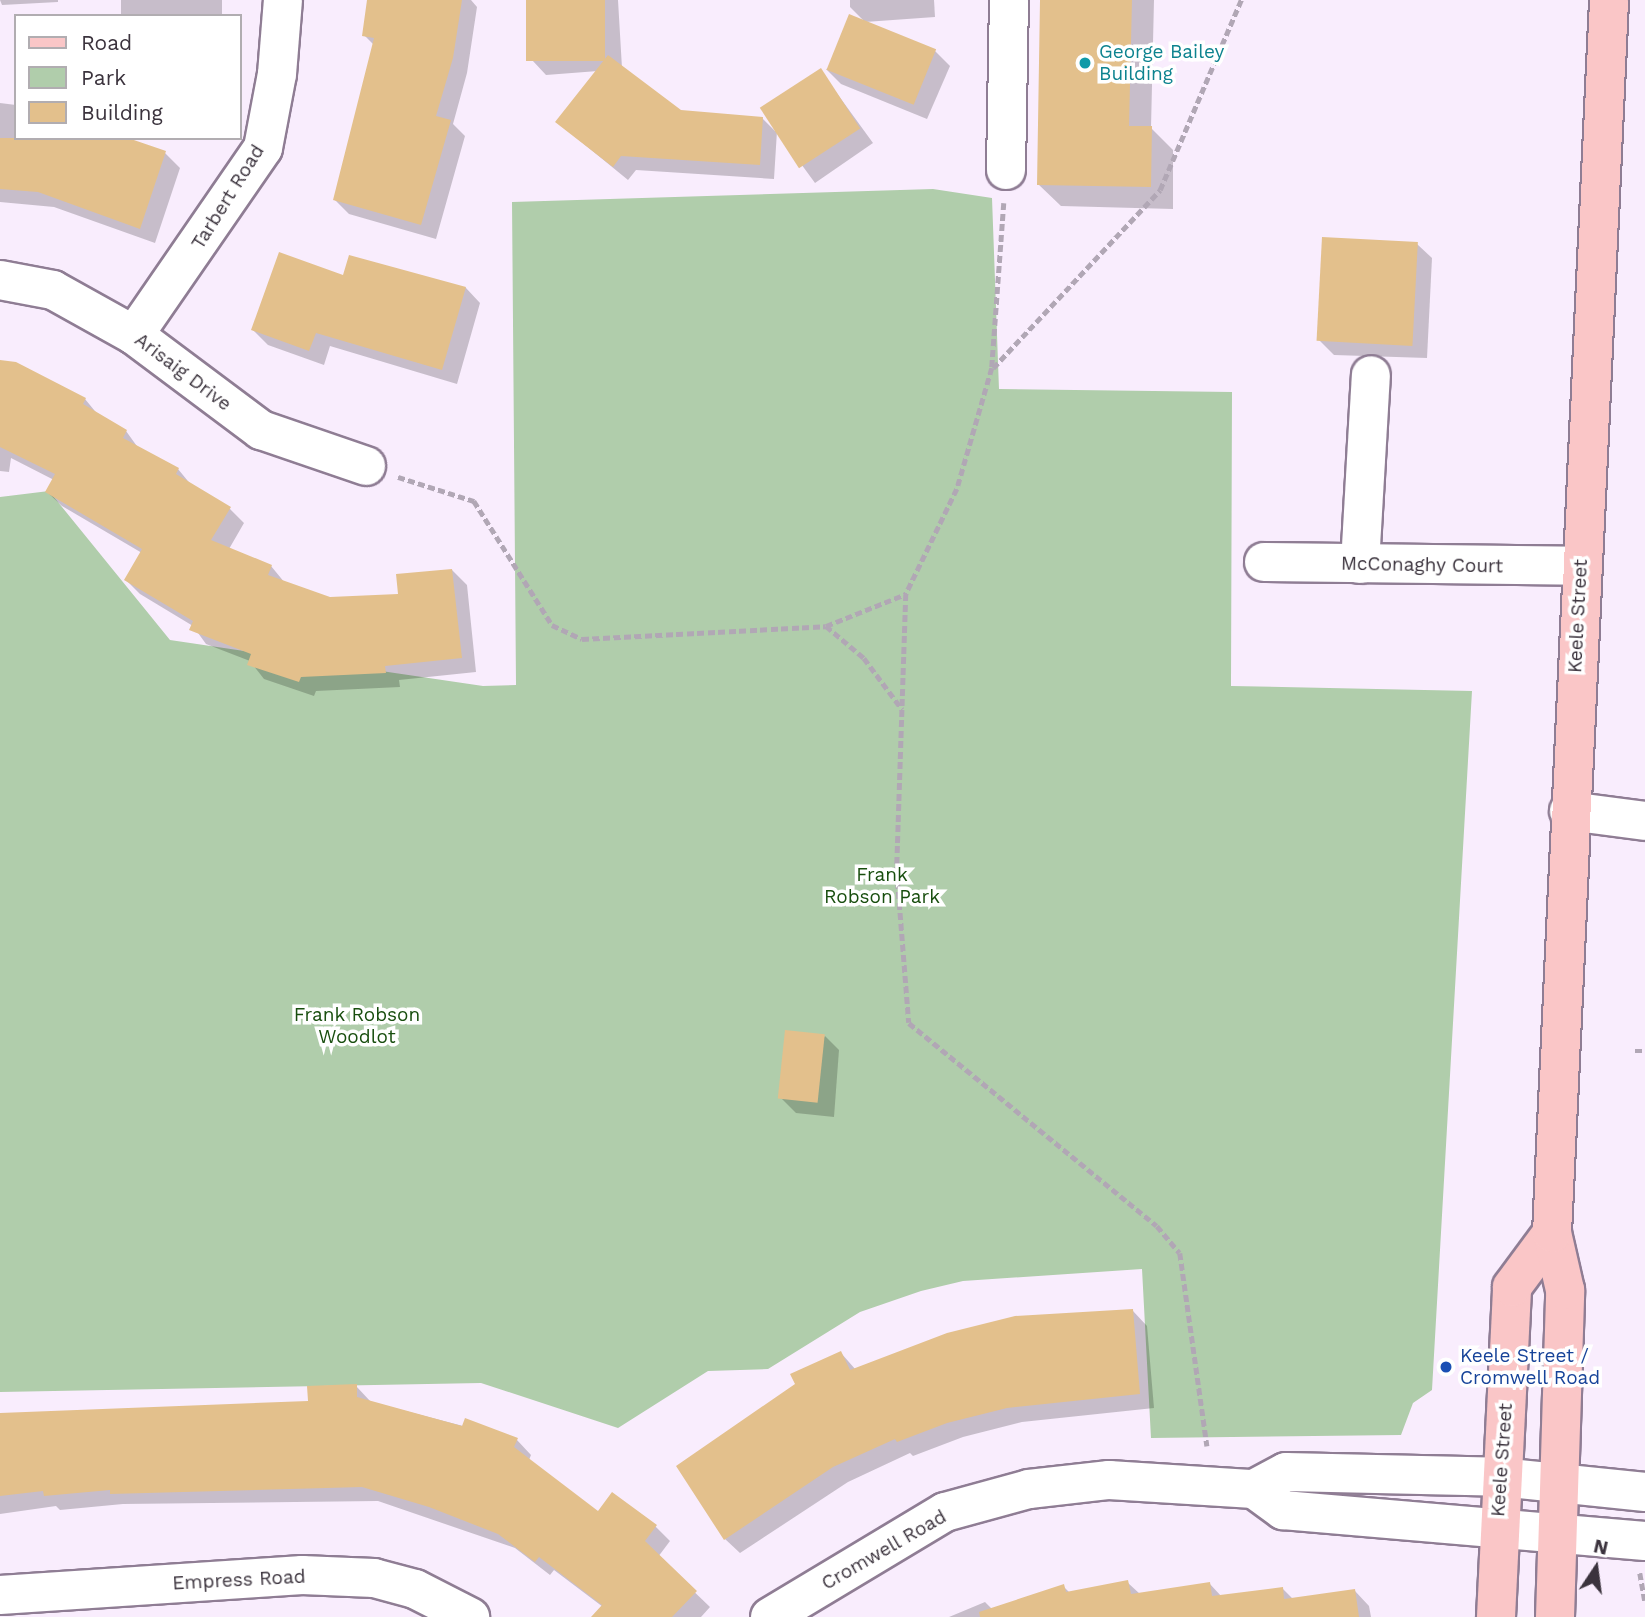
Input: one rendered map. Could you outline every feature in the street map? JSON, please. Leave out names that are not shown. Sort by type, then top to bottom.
[{"type":"main road","name":"Keele Street","points":[[1555,1617],[1566,1290],[1552,1233],[1569,811],[1609,0]]},
{"type":"main road","name":"Keele Street","points":[[1496,1617],[1497,1531],[1512,1287],[1552,1233]]},
{"type":"street","name":"Tarbert Road","points":[[134,335],[263,148],[277,74],[283,0]]},
{"type":"street","points":[[1006,170],[1009,0]]},
{"type":"street","name":"Arisaig Drive","points":[[0,280],[53,290],[134,335],[261,430],[366,466]]},
{"type":"street","points":[[1360,564],[1371,374]]},
{"type":"street","name":"McConaghy Court","points":[[1264,562],[1581,566]]},
{"type":"street","points":[[1569,811],[1645,821]]},
{"type":"street","points":[[1642,1557],[1557,1535],[1283,1510],[1254,1489],[1286,1472],[1500,1477],[1645,1492]]},
{"type":"street","name":"Cromwell Road","points":[[770,1617],[945,1512],[1017,1492],[1109,1480],[1254,1489]]},
{"type":"street","name":"Empress Road","points":[[0,1595],[302,1575],[374,1578],[415,1589],[470,1617]]},
{"type":"path","points":[[992,368],[1160,191],[1241,0]]},
{"type":"path","points":[[1006,170],[992,368],[957,489],[906,594],[897,871],[909,1023],[1157,1226],[1180,1253],[1207,1446]]},
{"type":"path","points":[[366,466],[474,501],[552,625],[582,639],[825,626],[906,594]]},
{"type":"path","points":[[825,626],[864,658],[903,710]]},
{"type":"path","points":[[1635,1051],[1645,1051]]},
{"type":"path","points":[[1642,1557],[1645,1601]]},
{"type":"green space","name":"Frank Robson Park","points":[[933,189],[992,198],[999,389],[1232,392],[1231,686],[1472,691],[1432,1390],[1413,1403],[1401,1435],[1151,1438],[1142,1269],[963,1281],[921,1291],[860,1312],[768,1369],[708,1371],[618,1428],[481,1383],[0,1392],[0,497],[49,491],[170,640],[483,686],[516,685],[512,202]]},
{"type":"building","points":[[367,0],[462,0],[453,58],[436,116],[451,120],[421,225],[333,200],[374,38],[362,36]]},
{"type":"building","points":[[526,0],[605,0],[605,61],[526,61]]},
{"type":"building","name":"George Bailey Building","points":[[1040,0],[1132,0],[1129,126],[1152,126],[1151,187],[1037,185]]},
{"type":"building","points":[[849,14],[936,49],[914,105],[827,70]]},
{"type":"building","points":[[608,55],[681,110],[763,117],[760,165],[621,156],[613,167],[555,122]]},
{"type":"building","points":[[821,68],[860,128],[799,168],[760,108]]},
{"type":"building","points":[[0,138],[134,140],[166,151],[140,229],[38,192],[0,189]]},
{"type":"building","points":[[1322,237],[1418,242],[1412,346],[1317,341]]},
{"type":"building","points":[[279,252],[343,275],[349,255],[466,287],[442,370],[316,333],[309,351],[251,330]]},
{"type":"building","points":[[0,360],[16,362],[86,398],[83,404],[127,430],[123,438],[179,468],[176,474],[231,507],[211,540],[272,565],[268,575],[330,597],[398,594],[396,574],[452,569],[462,658],[385,666],[386,673],[301,677],[299,682],[247,665],[251,654],[189,630],[193,621],[124,580],[142,549],[45,492],[55,474],[0,447]]},
{"type":"building","points":[[785,1030],[825,1034],[818,1103],[778,1099]]},
{"type":"building","points":[[1133,1309],[1140,1394],[1007,1408],[947,1423],[897,1442],[895,1439],[833,1467],[724,1540],[676,1466],[795,1384],[790,1374],[841,1351],[850,1370],[947,1333],[1015,1316]]},
{"type":"building","points":[[357,1384],[357,1397],[462,1426],[465,1418],[518,1438],[514,1447],[598,1511],[612,1492],[657,1525],[645,1541],[697,1591],[672,1617],[591,1617],[602,1605],[539,1557],[535,1562],[498,1534],[429,1507],[362,1487],[110,1494],[110,1490],[44,1496],[43,1491],[0,1496],[0,1413],[308,1401],[307,1386]]},
{"type":"building","points":[[1128,1580],[1131,1594],[1210,1582],[1212,1596],[1283,1587],[1284,1599],[1355,1589],[1359,1617],[980,1617],[979,1612],[1064,1584],[1066,1592]]},
{"type":"place","name":"George Bailey Building","points":[[1085,63]]},
{"type":"place","name":"Keele Street / Cromwell Road","points":[[1446,1367]]},
{"type":"park label","name":"Frank Robson Woodlot","points":[[357,1026]]}]
